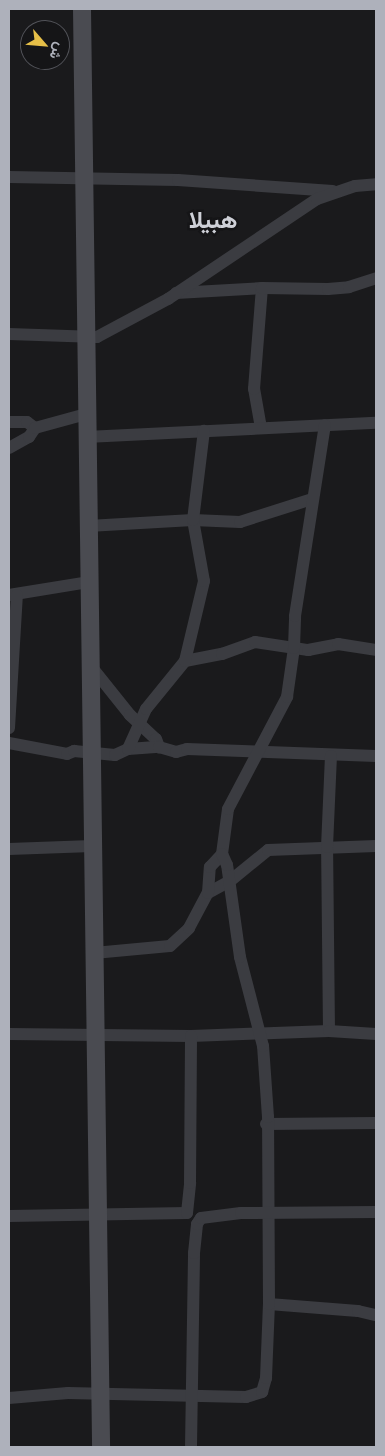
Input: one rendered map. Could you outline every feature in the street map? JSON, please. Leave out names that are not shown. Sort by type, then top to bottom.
[{"type":"main road","points":[[82,9],[88,582],[102,1447]]},
{"type":"street","points":[[9,177],[83,177],[336,191],[376,184]]},
{"type":"street","points":[[9,334],[85,334],[97,337],[176,293],[301,209],[336,191]]},
{"type":"street","points":[[176,293],[262,288],[328,289],[349,287],[376,278]]},
{"type":"street","points":[[262,288],[254,389],[262,428]]},
{"type":"street","points":[[9,448],[28,437],[35,428],[86,414]]},
{"type":"street","points":[[9,422],[27,422],[35,428]]},
{"type":"street","points":[[86,437],[376,422]]},
{"type":"street","points":[[9,1398],[68,1393],[246,1397],[262,1392],[266,1378],[269,1304],[263,1046],[240,957],[230,881],[222,854],[228,809],[287,697],[294,648],[295,616],[307,553],[312,499],[325,425]]},
{"type":"street","points":[[128,749],[140,722],[185,661],[204,581],[193,520],[204,431]]},
{"type":"street","points":[[88,526],[193,520],[240,522],[312,499]]},
{"type":"street","points":[[9,728],[13,595],[88,582]]},
{"type":"street","points":[[185,661],[222,654],[255,642],[308,650],[338,644],[376,650]]},
{"type":"street","points":[[90,665],[156,739],[159,747]]},
{"type":"street","points":[[9,743],[67,754],[74,750],[115,755],[128,749],[159,747],[176,752],[258,752],[331,756],[376,756]]},
{"type":"street","points":[[329,1031],[327,847],[331,756]]},
{"type":"street","points":[[9,849],[92,846]]},
{"type":"street","points":[[208,893],[230,881],[268,850],[376,846]]},
{"type":"street","points":[[94,953],[170,946],[189,928],[208,893],[210,867],[222,854]]},
{"type":"street","points":[[9,1034],[191,1036],[259,1032],[329,1031],[376,1034]]},
{"type":"street","points":[[9,1216],[174,1216],[187,1213],[189,1209],[191,1036]]},
{"type":"street","points":[[266,1124],[376,1123]]},
{"type":"street","points":[[191,1447],[194,1253],[197,1224],[202,1218],[214,1214],[376,1212]]},
{"type":"street","points":[[269,1304],[358,1311],[376,1315]]},
{"type":"district","name":"هبيلا","points":[[213,220]]}]
